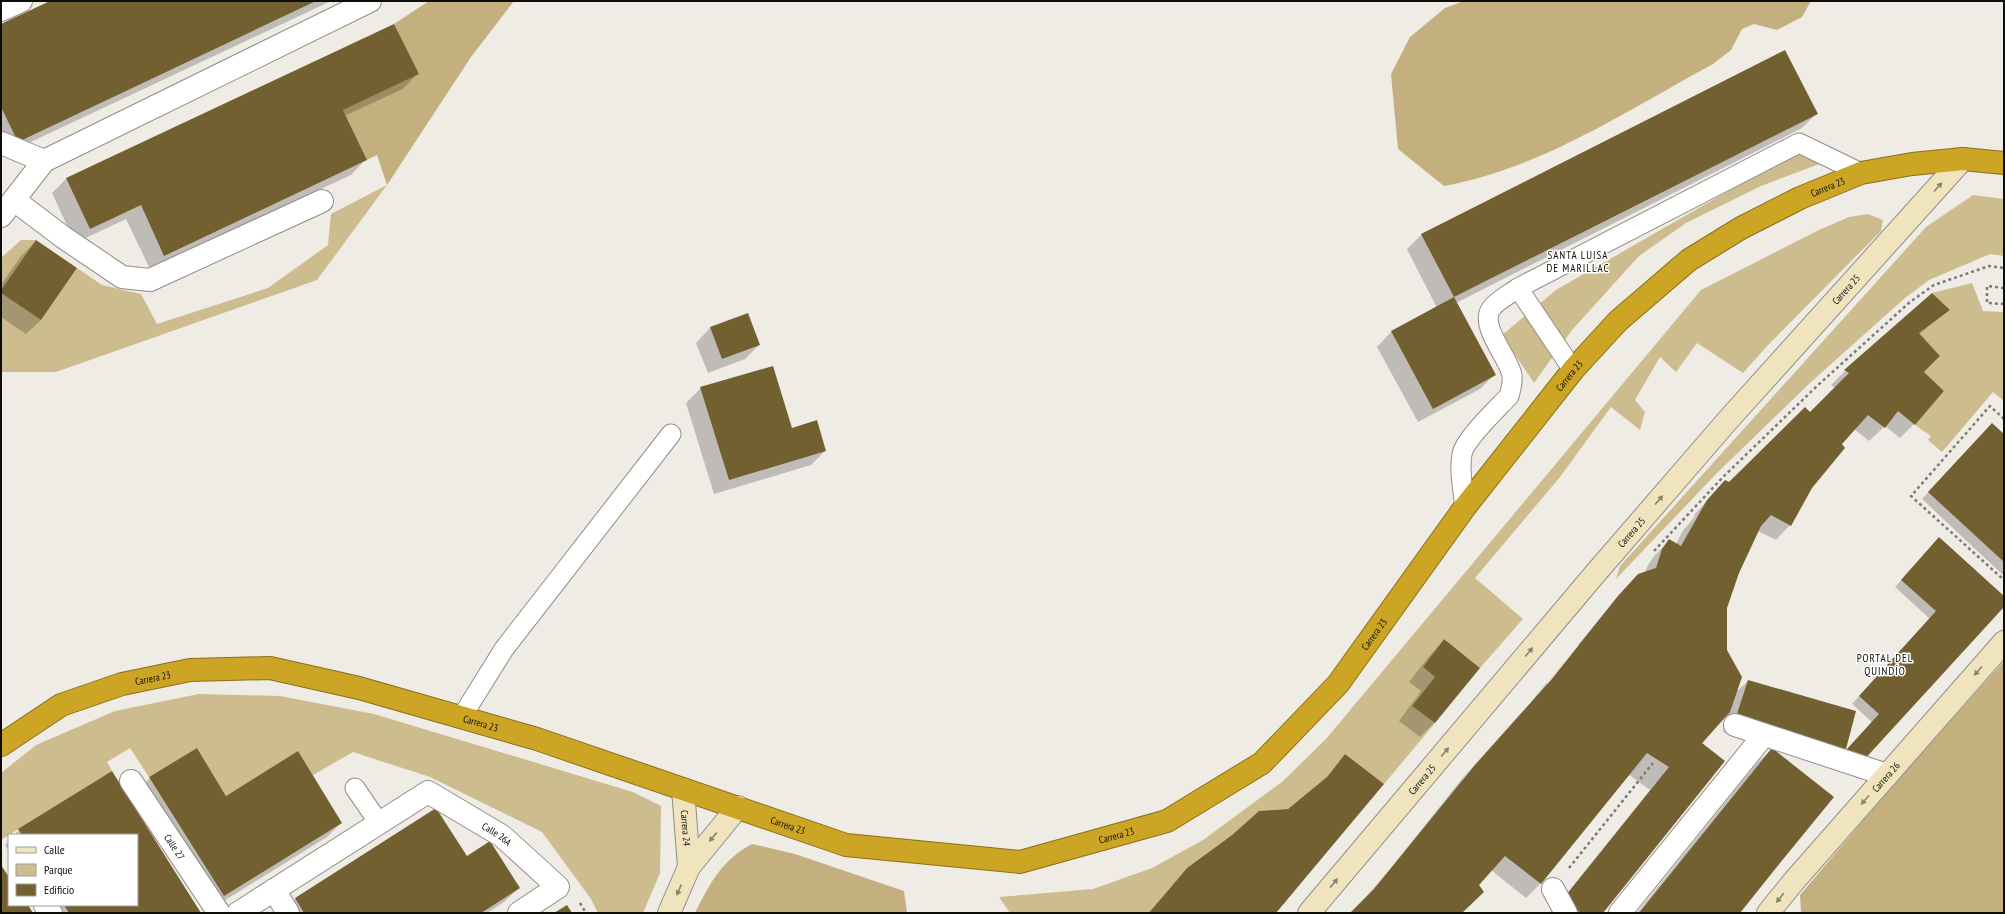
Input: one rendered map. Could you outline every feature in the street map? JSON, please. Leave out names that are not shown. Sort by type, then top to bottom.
[{"type":"highway","name":"Carrera 23","points":[[1,745],[60,706],[122,684],[190,670],[270,668],[359,688],[536,739],[738,807],[846,846],[1020,862],[1166,822],[1262,764],[1333,690],[1465,507],[1573,370],[1618,321],[1689,260],[1741,228],[1800,198],[1861,173],[1912,164],[1963,160],[2004,163]]},
{"type":"street","points":[[1,10],[21,1]]},
{"type":"street","points":[[1,216],[44,161],[370,1]]},
{"type":"street","points":[[1,143],[44,161]]},
{"type":"street","name":"Carrera 25","points":[[1309,913],[1594,575],[1728,420],[1963,160]]},
{"type":"street","points":[[14,200],[63,237],[122,277],[150,280],[322,201]]},
{"type":"street","name":"Carrera 26","points":[[1768,913],[1794,881],[2004,642]]},
{"type":"street","points":[[1735,725],[1887,775]]},
{"type":"street","points":[[1620,913],[1764,735]]},
{"type":"street","name":"Calle 27","points":[[130,781],[220,913]]},
{"type":"street","name":"Carrera 24","points":[[683,789],[689,867]]},
{"type":"street","name":"Calle 26A","points":[[379,823],[428,792],[502,836],[558,887],[519,913]]},
{"type":"street","name":"Carrera 24","points":[[669,913],[689,867],[738,807]]},
{"type":"street","points":[[238,913],[379,823]]},
{"type":"street","points":[[1553,889],[1566,913]]},
{"type":"street","points":[[274,890],[288,913]]},
{"type":"lane","points":[[1465,507],[1461,464],[1462,453],[1467,442],[1509,396],[1512,387],[1512,374],[1489,328],[1488,317],[1491,309],[1518,288],[1799,143],[1861,173]]},
{"type":"lane","points":[[1518,288],[1573,370]]},
{"type":"lane","points":[[461,718],[504,649],[671,434]]},
{"type":"lane","points":[[355,788],[379,823]]},
{"type":"path","points":[[1648,557],[1723,477],[1817,386],[1910,302],[1934,285],[1989,266],[2004,268]]},
{"type":"path","points":[[2004,288],[1987,286],[1987,304],[2004,304]]},
{"type":"path","points":[[2004,419],[1990,406],[1911,496],[2004,580]]},
{"type":"path","points":[[1553,889],[1653,763]]},
{"type":"green space","points":[[1798,151],[1822,163],[1761,186],[1686,223],[1639,256],[1572,330],[1534,383],[1502,335],[1556,290]]},
{"type":"green space","points":[[387,185],[317,280],[56,372],[1,372],[1,293],[41,320],[77,268],[102,285],[141,294],[157,324],[268,288],[328,245],[331,214]]},
{"type":"green space","points":[[1973,195],[2004,199],[2004,256],[1990,254],[1929,280],[1905,298],[1811,382],[1717,473],[1616,579],[1620,566],[1926,227]]},
{"type":"green space","points":[[1868,214],[1883,220],[1881,231],[1768,345],[1743,373],[1697,343],[1676,372],[1660,357],[1635,400],[1645,412],[1640,430],[1611,407],[1560,477],[1475,578],[1523,619],[1480,668],[1444,639],[1423,667],[1435,677],[1412,706],[1435,723],[1384,784],[1345,755],[1328,776],[1288,809],[1259,811],[1232,835],[1187,868],[1149,913],[1010,913],[999,897],[1093,889],[1152,868],[1203,840],[1282,782],[1326,739],[1701,290],[1819,230],[1849,217]]},
{"type":"green space","points":[[21,240],[36,240],[1,290],[1,258]]},
{"type":"green space","points":[[1972,283],[1983,311],[2004,312],[2004,401],[1993,392],[1942,452],[1928,440],[1931,436],[1915,425],[1944,391],[1924,372],[1940,356],[1919,333],[1950,310],[1932,293]]},
{"type":"green space","points":[[199,694],[280,696],[374,714],[633,792],[661,806],[660,873],[643,913],[598,913],[591,899],[542,832],[430,777],[353,752],[313,775],[298,752],[226,796],[197,748],[149,777],[130,748],[107,762],[112,771],[11,834],[8,834],[8,836],[1,840],[1,773],[36,745],[115,711]]},
{"type":"shaded area","points":[[429,1],[514,1],[471,57],[387,185],[377,155],[367,160],[343,110],[418,74],[394,24]]},
{"type":"shaded area","points":[[1464,1],[1811,1],[1802,17],[1777,30],[1754,24],[1742,29],[1731,50],[1713,64],[1583,136],[1515,166],[1480,178],[1444,186],[1398,149],[1391,74],[1410,37],[1445,8]]},
{"type":"shaded area","points":[[2004,661],[2004,913],[1801,913],[1800,895],[1895,783]]},
{"type":"shaded area","points":[[752,844],[795,854],[904,891],[907,913],[695,913],[711,882],[724,865]]},
{"type":"building","points":[[50,1],[316,1],[18,142],[1,107],[1,24]]},
{"type":"building","points":[[394,24],[419,74],[343,110],[367,160],[164,256],[141,205],[90,229],[66,178]]},
{"type":"building","points":[[1785,50],[1818,114],[1454,297],[1421,234]]},
{"type":"building","points":[[36,240],[77,268],[41,320],[1,293],[1,290]]},
{"type":"building","points":[[1932,293],[1950,310],[1919,333],[1940,356],[1924,372],[1944,391],[1915,425],[1898,411],[1885,428],[1868,415],[1842,444],[1845,448],[1812,488],[1791,526],[1771,515],[1761,526],[1739,573],[1727,608],[1727,650],[1742,677],[1730,712],[1702,743],[1725,761],[1603,913],[1581,913],[1563,899],[1669,767],[1647,753],[1541,884],[1505,856],[1479,885],[1484,892],[1462,913],[1350,913],[1374,889],[1475,765],[1551,680],[1618,596],[1638,574],[1656,568],[1662,549],[1669,539],[1681,546],[1707,500],[1725,480],[1729,482],[1805,407],[1810,412],[1849,373],[1844,370]]},
{"type":"building","points":[[1454,297],[1496,375],[1433,409],[1391,331]]},
{"type":"building","points":[[748,313],[760,345],[722,359],[710,327]]},
{"type":"building","points":[[773,366],[792,428],[817,420],[826,451],[729,480],[700,387]]},
{"type":"building","points":[[1992,423],[2004,434],[2004,562],[1928,492]]},
{"type":"building","points":[[1939,537],[2004,596],[2004,607],[1862,762],[1847,749],[1879,714],[1859,696],[1936,611],[1901,580]]},
{"type":"building","points":[[1444,639],[1480,668],[1435,723],[1412,706],[1435,677],[1423,667]]},
{"type":"building","points":[[1748,680],[1856,711],[1846,749],[1736,717]]},
{"type":"building","points":[[197,748],[226,796],[298,751],[342,823],[224,896],[149,777]]},
{"type":"building","points":[[1772,748],[1834,797],[1740,913],[1639,913]]},
{"type":"building","points":[[1345,754],[1384,784],[1276,913],[1149,913],[1187,868],[1232,835],[1259,811],[1288,809],[1328,776]]},
{"type":"building","points":[[112,771],[201,913],[69,913],[65,906],[138,906],[138,834],[21,834],[18,829]]},
{"type":"building","points":[[436,808],[467,856],[490,841],[520,888],[481,913],[304,913],[295,898]]},
{"type":"building","points":[[1,865],[8,876],[8,906],[29,906],[33,913],[1,913]]},
{"type":"building","points":[[567,905],[572,913],[554,913]]},
{"type":"district","name":"SANTA LUISA DE MARILLAC","points":[[1578,261]]},
{"type":"district","name":"PORTAL DEL QUINDÍO","points":[[1885,664]]}]
